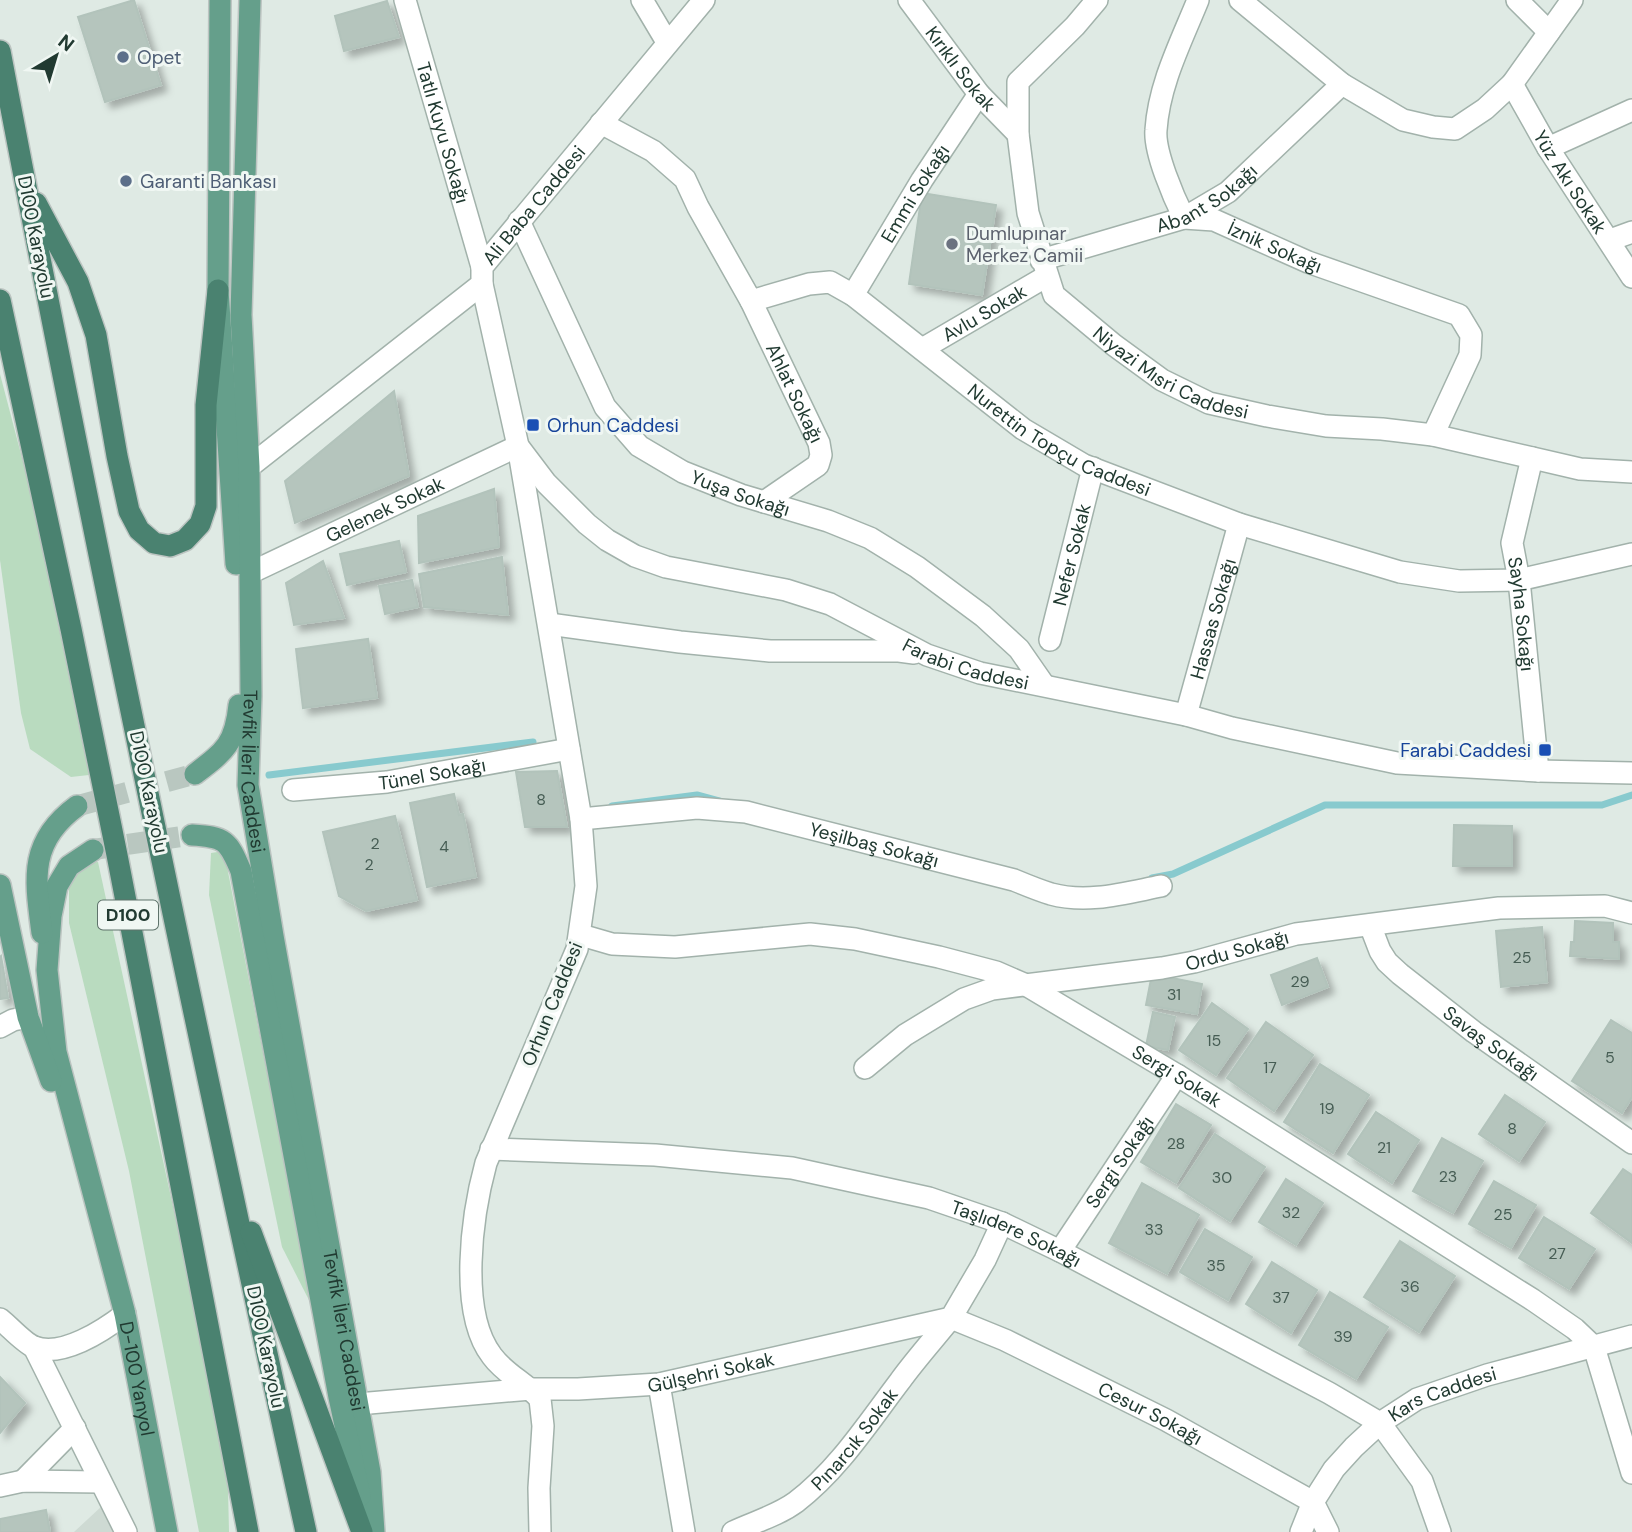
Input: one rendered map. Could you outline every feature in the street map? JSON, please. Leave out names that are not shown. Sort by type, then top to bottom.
[{"type":"highway","name":"D100 Karayolu","points":[[0,51],[224,1158],[306,1532]]},
{"type":"highway","points":[[25,183],[78,282],[96,335],[129,511],[139,530],[154,543],[170,546],[185,540],[200,524],[206,506],[206,405],[218,290]]},
{"type":"highway","name":"D100","points":[[0,300],[103,789],[248,1532]]},
{"type":"highway","points":[[224,1158],[362,1532]]},
{"type":"main road","points":[[195,774],[222,754],[236,730],[240,690],[235,537],[218,290],[220,0]]},
{"type":"main road","name":"Tevfik İleri Caddesi","points":[[250,0],[242,303],[249,467],[251,696],[248,785],[275,950],[359,1404],[370,1472],[374,1532]]},
{"type":"main road","points":[[77,806],[49,831],[37,862],[37,894],[56,1052],[103,1228]]},
{"type":"main road","points":[[192,835],[216,837],[231,848],[241,871],[368,1532]]},
{"type":"main road","points":[[47,970],[51,916],[57,886],[69,866],[93,850]]},
{"type":"main road","points":[[0,885],[2,906],[28,1017],[103,1228]]},
{"type":"main road","name":"D-100 Yanyol","points":[[103,1228],[125,1314],[167,1532]]},
{"type":"street","name":"Tatlı Kuyu Sokağı","points":[[405,0],[482,276]]},
{"type":"street","points":[[642,0],[667,42]]},
{"type":"street","name":"Ali Baba Caddesi","points":[[249,467],[482,276],[519,222],[704,0]]},
{"type":"street","name":"Kırıklı Sokak","points":[[909,0],[979,94],[1018,134]]},
{"type":"street","name":"Niyazi Mısri Caddesi","points":[[1097,0],[1075,26],[1018,82],[1018,134],[1028,213],[1054,295],[1114,345],[1162,380],[1209,402],[1326,426],[1433,435],[1580,469],[1632,472]]},
{"type":"street","points":[[1184,218],[1168,184],[1156,132],[1166,77],[1198,0]]},
{"type":"street","points":[[1240,0],[1342,84],[1403,120],[1455,129],[1485,108],[1512,84],[1572,0]]},
{"type":"street","points":[[1517,0],[1549,32]]},
{"type":"street","name":"Abant Sokağı","points":[[1044,268],[1184,218],[1228,192],[1342,84]]},
{"type":"street","name":"Yüz Akı Sokak","points":[[1512,84],[1548,148],[1632,277]]},
{"type":"street","name":"Emmi Sokağı","points":[[853,295],[922,180],[979,94]]},
{"type":"street","points":[[1548,148],[1632,110]]},
{"type":"street","points":[[601,123],[653,151],[685,179],[751,301]]},
{"type":"street","name":"İznik Sokağı","points":[[1184,218],[1214,220],[1308,262],[1460,315],[1471,335],[1470,355],[1433,435]]},
{"type":"street","name":"Yuşa Sokağı","points":[[519,222],[606,407],[639,446],[683,472],[870,538],[917,567],[983,616],[1019,649],[1044,685]]},
{"type":"street","points":[[1610,240],[1632,233]]},
{"type":"street","name":"Avlu Sokak","points":[[922,349],[1044,268]]},
{"type":"street","name":"Farabi Caddesi","points":[[482,276],[519,446],[546,483],[587,524],[607,540],[635,556],[666,568],[786,590],[830,604],[927,655],[980,673],[1186,715],[1232,728],[1397,763],[1632,773]]},
{"type":"street","name":"Nurettin Topçu Caddesi","points":[[751,301],[809,284],[830,282],[853,295],[1023,429],[1093,468],[1239,524],[1400,572],[1458,581],[1519,580],[1632,554]]},
{"type":"street","name":"Ahlat Sokağı","points":[[751,301],[819,443],[821,455],[818,466],[764,502]]},
{"type":"street","name":"Gelenek Sokak","points":[[250,573],[519,446]]},
{"type":"street","name":"Orhun Caddesi","points":[[519,446],[581,820],[586,886],[580,935],[565,978],[491,1149],[476,1209],[471,1288],[473,1312],[480,1337],[506,1371],[531,1389]]},
{"type":"street","name":"Sayha Sokağı","points":[[1532,458],[1512,543],[1519,580],[1538,771]]},
{"type":"street","name":"Nefer Sokak","points":[[1050,640],[1093,468]]},
{"type":"street","name":"Hassas Sokağı","points":[[1186,715],[1239,524]]},
{"type":"street","points":[[549,624],[770,651],[899,651],[927,655]]},
{"type":"street","name":"Tünel Sokağı","points":[[293,790],[387,782],[569,749]]},
{"type":"street","name":"Yeşilbaş Sokağı","points":[[581,820],[697,808],[746,813],[1014,880],[1053,895],[1109,897],[1161,886]]},
{"type":"street","name":"Ordu Sokağı","points":[[865,1068],[905,1035],[964,999],[992,989],[1162,968],[1296,934],[1499,908],[1605,906],[1632,913]]},
{"type":"street","name":"Savaş Sokağı","points":[[1370,925],[1380,951],[1400,974],[1474,1032],[1632,1143]]},
{"type":"street","name":"Sergi Sokak","points":[[580,935],[612,944],[675,947],[775,936],[821,935],[855,939],[996,972],[1026,985],[1177,1075],[1533,1300],[1575,1329],[1594,1347]]},
{"type":"street","points":[[0,1027],[13,1020],[28,1017]]},
{"type":"street","name":"Sergi Sokağı","points":[[1060,1251],[1177,1075]]},
{"type":"street","name":"Taşlıdere Sokağı","points":[[491,1149],[656,1155],[792,1168],[929,1198],[1002,1223],[1329,1393],[1380,1423],[1422,1481],[1440,1532]]},
{"type":"street","points":[[951,1318],[985,1260],[1002,1223]]},
{"type":"street","points":[[34,1347],[54,1348],[96,1336],[125,1314]]},
{"type":"street","name":"Gülşehri Sokak","points":[[359,1404],[531,1389],[659,1384],[951,1318]]},
{"type":"street","name":"Cesur Sokağı","points":[[951,1318],[1005,1340],[1153,1414],[1313,1502]]},
{"type":"street","name":"Pınarcık Sokak","points":[[733,1532],[794,1504],[816,1485],[867,1426],[951,1318]]},
{"type":"street","points":[[0,1319],[34,1347],[126,1532]]},
{"type":"street","name":"Kars Caddesi","points":[[1300,1530],[1313,1502],[1341,1462],[1380,1423],[1417,1399],[1487,1375],[1632,1336]]},
{"type":"street","points":[[1594,1347],[1632,1473]]},
{"type":"street","points":[[659,1384],[684,1532]]},
{"type":"street","points":[[531,1389],[540,1399],[542,1419],[540,1532]]},
{"type":"street","points":[[23,1481],[75,1428]]},
{"type":"street","points":[[0,1486],[23,1481],[100,1482]]},
{"type":"street","points":[[1313,1502],[1328,1532]]},
{"type":"shaded area","points":[[102,1506],[114,1532],[74,1532]]},
{"type":"green space","points":[[0,374],[32,496],[89,775],[71,777],[30,749],[21,713],[0,560]]},
{"type":"green space","points":[[224,851],[312,1306],[282,1247],[209,895],[211,853]]},
{"type":"green space","points":[[98,862],[189,1280],[228,1489],[229,1532],[199,1532],[129,1171],[69,923],[69,880],[86,863]]},
{"type":"building","points":[[134,0],[161,85],[105,102],[78,17]]},
{"type":"building","points":[[387,1],[399,37],[344,51],[335,16]]},
{"type":"building","name":"Dumlupınar Merkez Camii","points":[[922,193],[996,205],[982,295],[909,284]]},
{"type":"building","points":[[394,391],[409,476],[295,523],[285,481]]},
{"type":"building","points":[[494,489],[499,547],[419,563],[418,516]]},
{"type":"building","points":[[399,541],[406,572],[347,585],[340,554]]},
{"type":"building","points":[[502,557],[508,615],[424,607],[419,574]]},
{"type":"building","points":[[323,561],[344,618],[294,625],[286,583]]},
{"type":"building","points":[[412,580],[418,607],[385,614],[379,586]]},
{"type":"building","points":[[368,639],[377,698],[303,708],[296,649]]},
{"type":"building","points":[[557,771],[567,827],[525,827],[516,772]]},
{"type":"building","points":[[454,794],[459,815],[463,814],[476,877],[427,887],[410,803]]},
{"type":"building","points":[[395,816],[417,900],[366,911],[339,896],[323,832]]},
{"type":"building","points":[[1454,825],[1512,826],[1512,866],[1453,866]]},
{"type":"building","points":[[1575,921],[1613,923],[1613,942],[1619,942],[1619,959],[1570,956]]},
{"type":"building","points":[[1542,927],[1547,982],[1501,987],[1496,931]]},
{"type":"building","points":[[0,957],[8,998],[0,999]]},
{"type":"building","points":[[1317,958],[1328,987],[1282,1005],[1271,975]]},
{"type":"building","points":[[1152,974],[1202,984],[1197,1014],[1146,1005]]},
{"type":"building","points":[[1212,1003],[1248,1029],[1216,1075],[1179,1050]]},
{"type":"building","points":[[1153,1012],[1175,1017],[1168,1050],[1146,1046]]},
{"type":"building","points":[[1611,1020],[1632,1033],[1632,1097],[1622,1113],[1572,1081]]},
{"type":"building","points":[[1266,1022],[1313,1055],[1274,1111],[1227,1078]]},
{"type":"building","points":[[1320,1064],[1369,1095],[1333,1153],[1284,1122]]},
{"type":"building","points":[[1505,1095],[1545,1122],[1519,1161],[1479,1134]]},
{"type":"building","points":[[1176,1104],[1211,1125],[1176,1183],[1141,1162]]},
{"type":"building","points":[[1376,1112],[1419,1140],[1392,1183],[1348,1154]]},
{"type":"building","points":[[1215,1134],[1265,1167],[1230,1221],[1179,1188]]},
{"type":"building","points":[[1442,1138],[1483,1161],[1453,1213],[1413,1191]]},
{"type":"building","points":[[1623,1169],[1632,1175],[1632,1243],[1591,1213]]},
{"type":"building","points":[[1286,1179],[1323,1203],[1296,1245],[1259,1222]]},
{"type":"building","points":[[1494,1181],[1536,1205],[1511,1248],[1469,1224]]},
{"type":"building","points":[[1142,1183],[1199,1215],[1167,1274],[1109,1243]]},
{"type":"building","points":[[1544,1217],[1595,1249],[1569,1289],[1519,1258]]},
{"type":"building","points":[[1205,1229],[1252,1257],[1228,1300],[1180,1272]]},
{"type":"building","points":[[1400,1241],[1455,1276],[1419,1332],[1364,1297]]},
{"type":"building","points":[[1272,1262],[1317,1290],[1291,1333],[1246,1304]]},
{"type":"building","points":[[1330,1292],[1388,1327],[1356,1379],[1299,1345]]},
{"type":"building","points":[[0,1377],[25,1403],[0,1433]]},
{"type":"building","points":[[46,1510],[50,1532],[0,1532],[0,1519]]},
{"type":"waterway","points":[[269,775],[533,742]]},
{"type":"waterway","points":[[612,806],[697,795],[719,801]]},
{"type":"waterway","points":[[1152,878],[1173,874],[1325,805],[1602,805],[1632,795]]},
{"type":"tunnel","points":[[77,806],[195,774]]},
{"type":"tunnel","points":[[97,849],[192,835]]},
{"type":"place","name":"Opet","points":[[123,57]]},
{"type":"place","name":"Garanti Bankası","points":[[126,181]]},
{"type":"place","name":"Dumlupınar Merkez Camii","points":[[952,244]]},
{"type":"place","name":"Orhun Caddesi̇","points":[[533,425]]},
{"type":"place","name":"Farabi̇ Caddesi̇","points":[[1545,750]]}]
